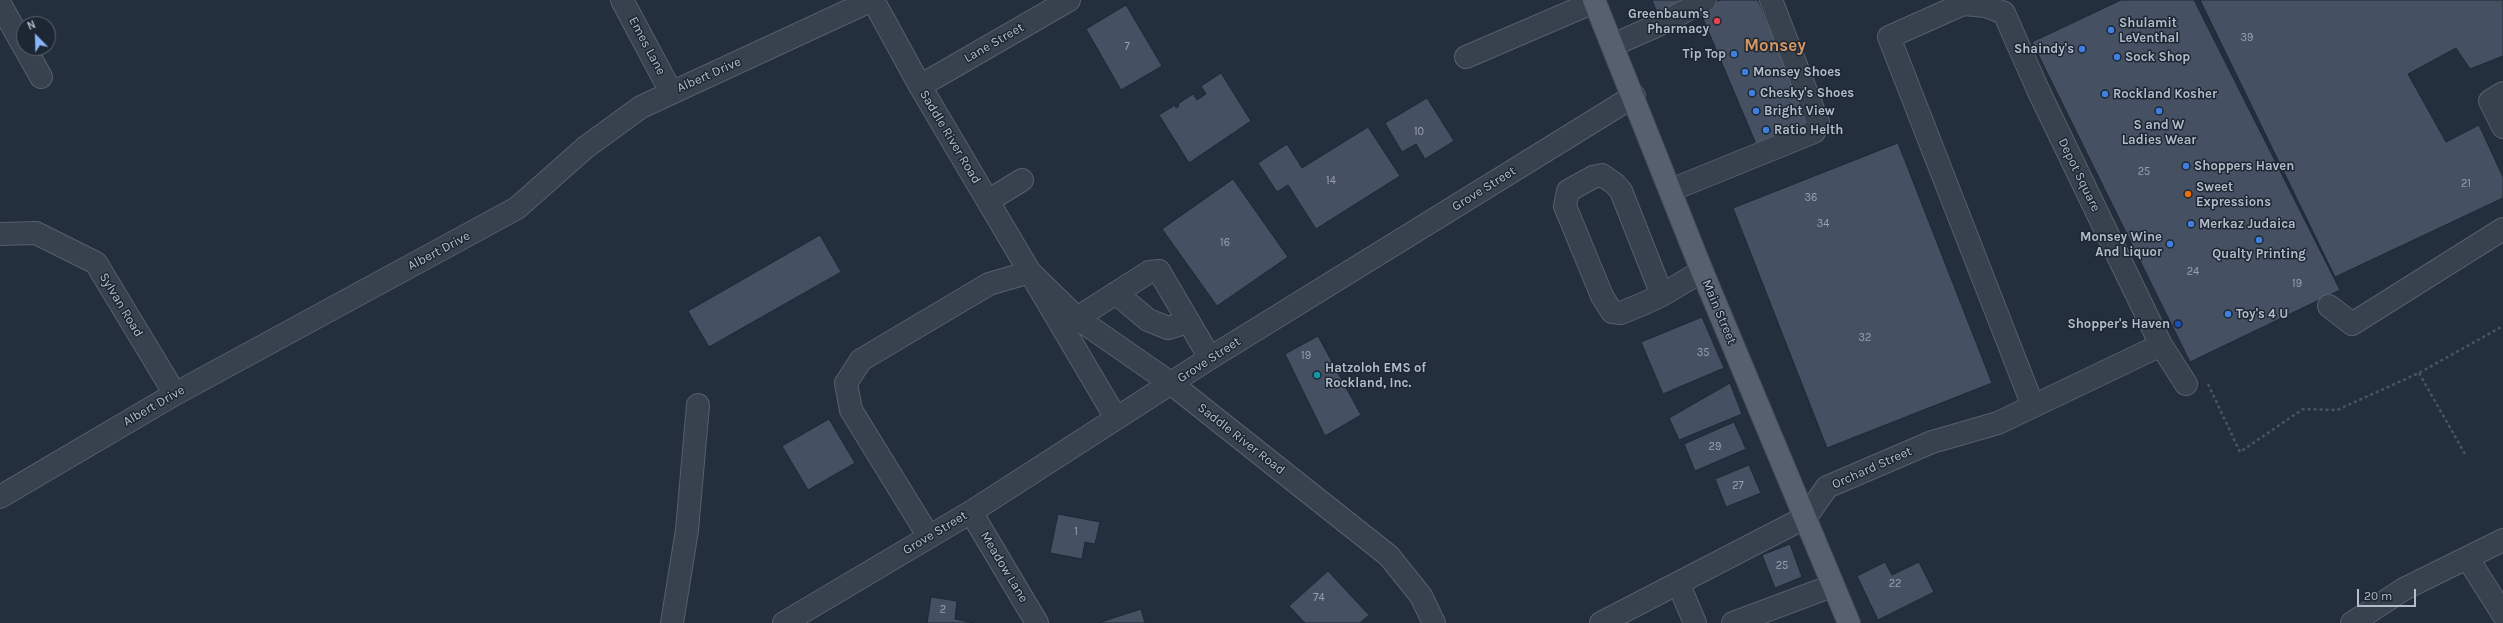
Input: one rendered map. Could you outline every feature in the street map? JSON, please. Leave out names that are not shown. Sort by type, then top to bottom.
[{"type":"main road","name":"Main Street","points":[[1594,1],[1634,96],[1702,271],[1806,517],[1832,586],[1849,623]]},
{"type":"street","name":"Emes Lane","points":[[622,0],[671,92]]},
{"type":"street","name":"Albert Drive","points":[[0,497],[175,394],[517,208],[586,147],[641,107],[872,0]]},
{"type":"street","name":"Saddle River Road","points":[[872,0],[920,86],[1116,418]]},
{"type":"street","name":"Lane Street","points":[[920,86],[1069,0]]},
{"type":"street","points":[[1613,45],[1664,22],[1705,0]]},
{"type":"street","points":[[1671,190],[1814,132],[1818,122],[1771,0]]},
{"type":"street","points":[[1466,57],[1594,1]]},
{"type":"street","points":[[0,4],[16,33]]},
{"type":"street","name":"Depot Square","points":[[2033,406],[1889,37],[1963,4],[1986,6],[2004,13],[2039,92],[2161,345],[2195,381]]},
{"type":"street","points":[[29,56],[41,77]]},
{"type":"street","points":[[2503,93],[2490,101],[2503,127]]},
{"type":"street","name":"Grove Street","points":[[784,623],[971,512],[1116,418],[1172,384],[1210,358],[1634,96]]},
{"type":"street","points":[[1662,295],[1620,191],[1615,184],[1602,175],[1593,177],[1568,191],[1565,206],[1602,296],[1612,312],[1621,313],[1662,295],[1702,271]]},
{"type":"street","points":[[988,201],[1022,180]]},
{"type":"street","points":[[2330,306],[2352,324],[2503,229]]},
{"type":"street","name":"Sylvan Road","points":[[0,234],[36,233],[96,263],[175,394]]},
{"type":"street","points":[[1077,318],[1149,272],[1159,270],[1210,358]]},
{"type":"street","name":"Saddle River Road","points":[[1030,272],[1077,318],[1172,384],[1389,556],[1422,596],[1434,623]]},
{"type":"street","points":[[929,537],[851,410],[846,383],[862,360],[989,284],[1030,272]]},
{"type":"street","points":[[1116,293],[1148,320],[1168,328],[1188,322]]},
{"type":"street","name":"Orchard Street","points":[[1601,623],[1678,585],[1806,517],[1827,487],[1932,442],[1998,423],[2161,345]]},
{"type":"street","points":[[672,623],[687,530],[698,405]]},
{"type":"street","name":"Meadow Lane","points":[[971,512],[1037,623]]},
{"type":"street","points":[[2352,623],[2404,589],[2468,559],[2503,540]]},
{"type":"street","points":[[2468,559],[2503,614]]},
{"type":"street","points":[[1678,585],[1695,623]]},
{"type":"street","points":[[1734,623],[1832,586]]},
{"type":"path","points":[[2195,381],[2240,452],[2303,410],[2337,410],[2419,373],[2503,326]]},
{"type":"path","points":[[2419,373],[2465,454]]},
{"type":"building","points":[[1652,0],[1693,0],[1658,15]]},
{"type":"building","points":[[1720,0],[1758,0],[1809,122],[1756,144],[1699,9]]},
{"type":"building","name":"Shoppers Haven","points":[[2121,0],[2194,0],[2340,290],[2190,362],[2032,42]]},
{"type":"building","points":[[2200,0],[2503,0],[2503,56],[2470,69],[2456,48],[2408,74],[2446,142],[2479,125],[2503,177],[2503,198],[2335,277]]},
{"type":"building","points":[[1126,5],[1162,66],[1121,90],[1086,29]]},
{"type":"building","points":[[1221,73],[1251,121],[1189,163],[1159,115],[1175,105],[1176,108],[1179,106],[1178,104],[1193,94],[1197,100],[1206,94],[1201,86]]},
{"type":"building","points":[[1427,98],[1454,141],[1425,159],[1416,144],[1402,152],[1385,123]]},
{"type":"building","points":[[1368,127],[1400,176],[1316,229],[1288,185],[1277,192],[1258,163],[1287,144],[1302,168]]},
{"type":"building","points":[[1898,143],[1992,383],[1827,448],[1733,208]]},
{"type":"building","points":[[1233,179],[1288,257],[1217,306],[1162,229]]},
{"type":"building","points":[[820,235],[841,272],[709,347],[688,311]]},
{"type":"building","points":[[1702,317],[1724,368],[1663,394],[1641,342]]},
{"type":"building","name":"Hatzoloh EMS of Rockland, Inc.","points":[[1318,336],[1361,415],[1325,436],[1285,354]]},
{"type":"building","points":[[1730,383],[1742,414],[1679,440],[1669,418]]},
{"type":"building","points":[[829,419],[855,463],[808,490],[782,446]]},
{"type":"building","points":[[1734,422],[1746,449],[1695,471],[1684,444]]},
{"type":"building","points":[[1749,465],[1761,493],[1726,507],[1715,479]]},
{"type":"building","points":[[1058,514],[1100,522],[1095,544],[1085,542],[1082,559],[1050,553]]},
{"type":"building","points":[[1790,544],[1802,577],[1775,588],[1762,555]]},
{"type":"building","points":[[1885,562],[1892,575],[1919,562],[1934,592],[1878,620],[1857,576]]},
{"type":"building","points":[[1328,571],[1369,615],[1360,623],[1305,623],[1289,606]]},
{"type":"building","points":[[931,597],[957,601],[955,619],[974,623],[927,623]]},
{"type":"building","points":[[1141,609],[1145,623],[1098,623]]},
{"type":"place","name":"Greenbaum's Pharmacy","points":[[1717,21]]},
{"type":"place","name":"Shulamit LeVenthal","points":[[2111,30]]},
{"type":"place","name":"Shaindy's","points":[[2082,49]]},
{"type":"place","name":"Tip Top","points":[[1734,54]]},
{"type":"place","name":"Sock Shop","points":[[2117,57]]},
{"type":"place","name":"Monsey Shoes","points":[[1745,72]]},
{"type":"place","name":"Chesky's Shoes","points":[[1752,93]]},
{"type":"place","name":"Rockland Kosher","points":[[2105,94]]},
{"type":"place","name":"Bright View","points":[[1756,111]]},
{"type":"place","name":"S and W Ladies Wear","points":[[2159,111]]},
{"type":"place","name":"Ratio Helth","points":[[1766,130]]},
{"type":"place","name":"Shoppers Haven","points":[[2186,166]]},
{"type":"place","name":"Sweet Expressions","points":[[2188,194]]},
{"type":"place","name":"Merkaz Judaica","points":[[2191,224]]},
{"type":"place","name":"Qualty Printing","points":[[2259,240]]},
{"type":"place","name":"Monsey Wine And Liquor","points":[[2170,244]]},
{"type":"place","name":"Toy's 4 U","points":[[2228,314]]},
{"type":"place","name":"Shopper's Haven","points":[[2178,324]]},
{"type":"place","name":"Hatzoloh EMS of Rockland, Inc.","points":[[1317,375]]},
{"type":"district","name":"Monsey","points":[[1775,46]]}]
